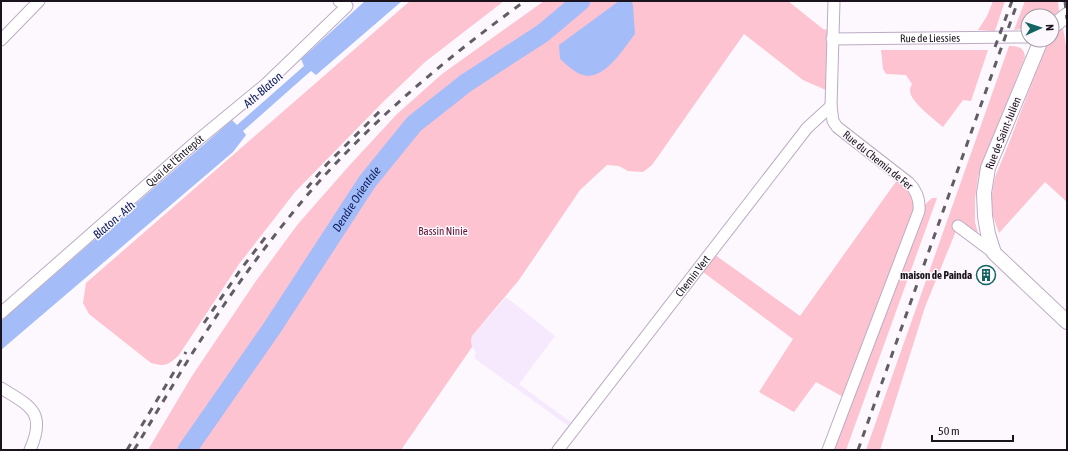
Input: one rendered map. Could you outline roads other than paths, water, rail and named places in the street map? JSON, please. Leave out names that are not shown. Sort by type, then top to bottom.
[{"type":"street","points":[[1,40],[39,1]]},
{"type":"street","name":"Rue du Chemin de Fer","points":[[828,450],[919,211],[917,194],[909,183],[837,127],[833,121],[831,106],[834,1]]},
{"type":"street","name":"Quai de l'Entrepôt","points":[[1,313],[198,140],[266,84],[343,4]]},
{"type":"street","name":"Rue de Liessies","points":[[832,39],[1020,37]]},
{"type":"street","name":"Rue de Saint-Julien","points":[[994,253],[988,234],[985,216],[984,193],[988,168],[1038,48]]},
{"type":"street","name":"Chemin Vert","points":[[558,450],[807,128],[831,106]]},
{"type":"street","name":"Rue de Saint-Julien","points":[[958,226],[994,253],[1067,322]]},
{"type":"street","points":[[1,388],[28,405],[35,415],[37,429],[35,440],[30,450]]},
{"type":"water","points":[[365,1],[402,1],[316,75],[311,71],[304,77],[243,131],[246,135],[233,152],[1,350],[1,321],[232,120],[237,125],[304,66],[301,59]]},
{"type":"water","points":[[619,1],[632,1],[635,34],[612,63],[604,70],[597,74],[588,76],[577,73],[560,59],[559,45]]},
{"type":"waterway","name":"Dendre Orientale","points":[[187,450],[272,328],[367,182],[414,124],[466,83],[543,33],[581,1]]},
{"type":"railway","points":[[134,450],[226,301],[265,247],[312,190],[339,160],[398,103],[460,50],[525,1]]},
{"type":"railway","points":[[995,47],[1012,1]]},
{"type":"railway","points":[[858,450],[1018,1]]},
{"type":"railway","points":[[1065,1],[1067,19]]},
{"type":"railway","points":[[307,188],[327,164],[381,110]]},
{"type":"railway","points":[[204,323],[241,269],[268,234]]},
{"type":"railway","points":[[127,450],[186,352]]},
{"type":"place","name":"maison de Painda","points":[[986,275]]},
{"type":"water label","name":"Ath-Blaton","points":[[263,90]]},
{"type":"water label","name":"Blaton - Ath","points":[[114,220]]},
{"type":"park label","name":"Bassin Ninie","points":[[443,231]]}]
